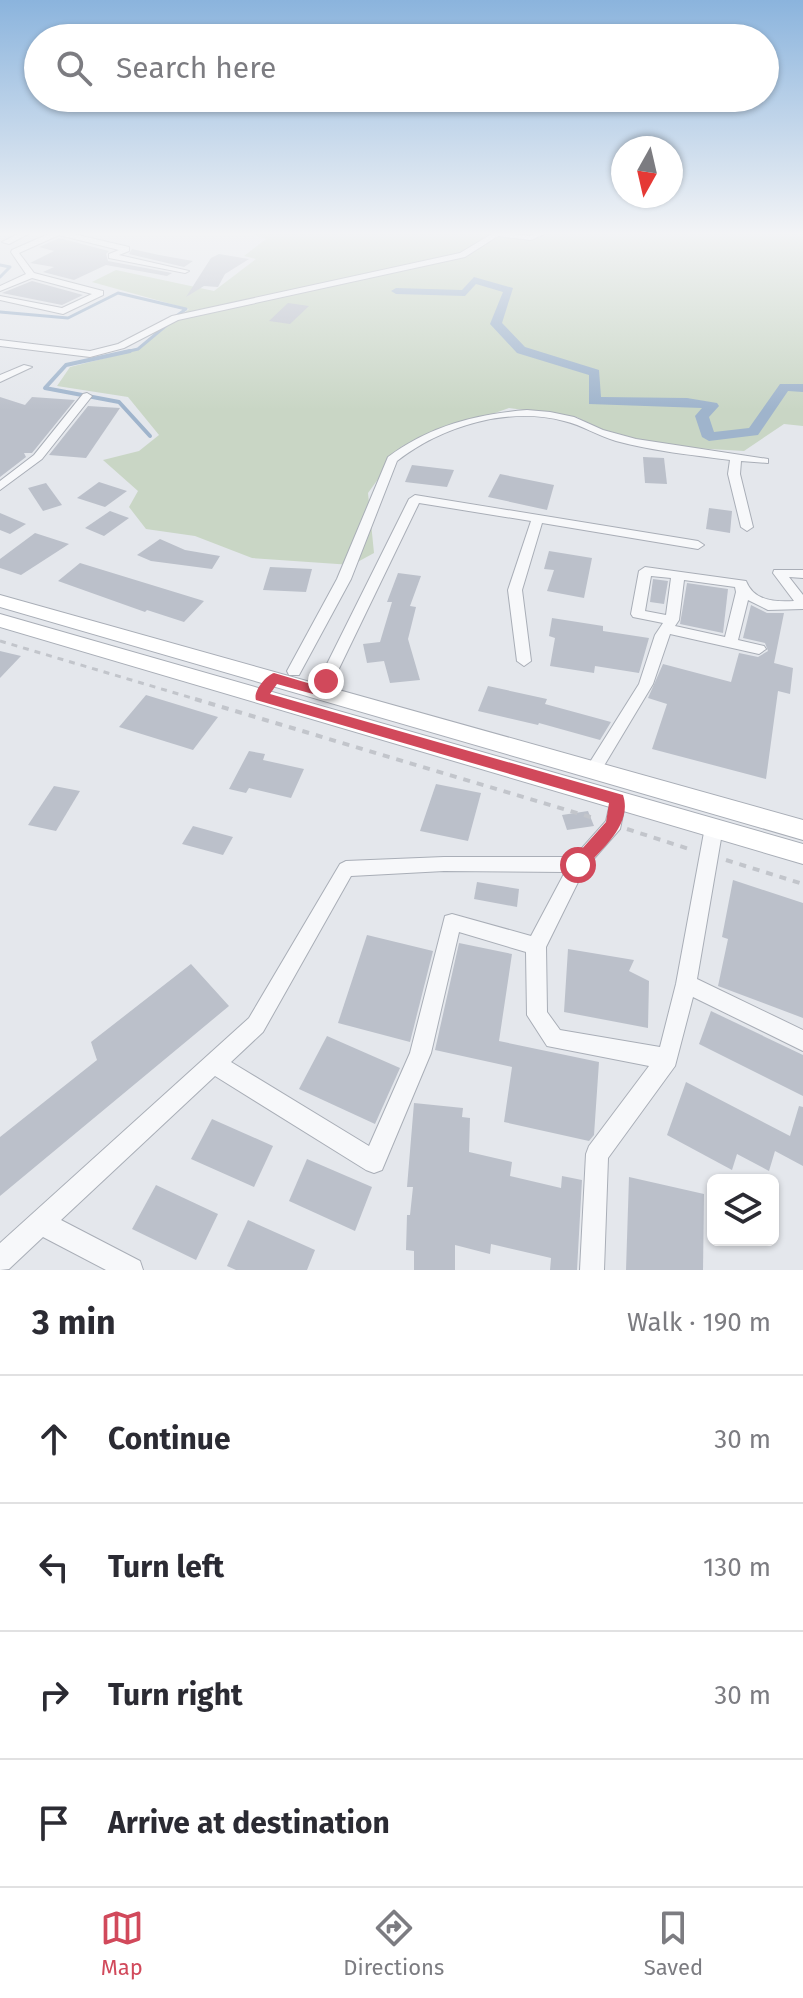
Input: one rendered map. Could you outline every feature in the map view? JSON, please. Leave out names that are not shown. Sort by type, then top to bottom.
[{"type":"main road","points":[[0,601],[276,682],[618,800],[803,854]]},
{"type":"main road","points":[[0,620],[313,689],[803,830]]},
{"type":"street","points":[[0,298],[63,311],[100,293],[93,291]]},
{"type":"street","points":[[0,343],[90,354],[121,346],[175,318],[297,291]]},
{"type":"street","points":[[0,379],[27,367]]},
{"type":"street","points":[[0,487],[38,457],[87,396]]},
{"type":"street","points":[[276,682],[344,579],[392,459],[405,448],[495,415],[528,413],[569,419],[616,437],[684,451],[764,461]]},
{"type":"street","points":[[736,457],[734,474],[747,527]]},
{"type":"street","points":[[313,689],[326,681],[415,499],[698,545]]},
{"type":"street","points":[[524,661],[515,590],[537,520]]},
{"type":"street","points":[[730,643],[743,592],[741,584],[645,571],[638,614],[730,643],[759,649]]},
{"type":"street","points":[[803,574],[779,573],[803,605]]},
{"type":"street","points":[[593,770],[646,684],[662,635],[669,625],[678,574]]},
{"type":"street","points":[[743,592],[768,606],[803,605]]},
{"type":"street","points":[[618,800],[614,824],[578,865],[536,946],[537,1015],[554,1039],[668,1059]]},
{"type":"street","points":[[592,1270],[597,1154],[668,1059],[686,984],[714,827]]},
{"type":"street","points":[[0,1260],[256,1025],[346,869],[444,864],[578,865]]},
{"type":"street","points":[[215,1064],[374,1162],[420,1053],[452,922],[536,946]]},
{"type":"street","points":[[686,984],[803,1041]]},
{"type":"street","points":[[42,1223],[131,1270]]},
{"type":"path","points":[[0,641],[614,824],[803,884]]},
{"type":"green space","points":[[125,291],[803,291],[803,426],[784,424],[744,451],[625,444],[577,417],[509,408],[402,446],[368,493],[374,553],[352,565],[252,558],[195,536],[146,529],[129,507],[138,491],[103,460],[139,451],[159,435],[128,397],[57,386],[70,367],[138,350],[189,309]]},
{"type":"building","points":[[69,291],[83,295],[62,305],[2,293]]},
{"type":"building","points":[[288,303],[309,306],[290,324],[269,321]]},
{"type":"building","points":[[0,397],[25,405],[32,397],[75,400],[32,453],[24,453],[26,457],[0,477]]},
{"type":"building","points":[[88,406],[120,408],[86,458],[49,455]]},
{"type":"building","points":[[643,457],[664,458],[667,484],[645,483]]},
{"type":"building","points":[[412,465],[454,470],[447,487],[405,482]]},
{"type":"building","points":[[500,474],[554,485],[547,510],[488,497]]},
{"type":"building","points":[[99,482],[127,491],[105,507],[77,498]]},
{"type":"building","points":[[46,483],[62,505],[43,511],[28,488]]},
{"type":"building","points":[[709,508],[732,511],[730,533],[706,529]]},
{"type":"building","points":[[110,511],[129,518],[104,536],[85,528]]},
{"type":"building","points":[[0,513],[26,524],[10,534],[0,530]]},
{"type":"building","points":[[35,533],[69,544],[21,575],[0,568],[0,559]]},
{"type":"building","points":[[160,539],[185,550],[220,556],[212,569],[151,561],[137,555]]},
{"type":"building","points":[[549,551],[592,558],[584,598],[547,591],[554,570],[544,569]]},
{"type":"building","points":[[80,563],[204,601],[184,622],[147,610],[145,612],[58,581]]},
{"type":"building","points":[[270,567],[312,569],[306,592],[263,590]]},
{"type":"building","points":[[398,573],[421,576],[410,606],[416,607],[408,639],[420,680],[390,683],[384,661],[367,663],[363,644],[380,642],[392,602],[387,602]]},
{"type":"building","points":[[653,579],[668,581],[664,604],[650,602]]},
{"type":"building","points":[[687,583],[728,589],[723,633],[680,624]]},
{"type":"building","points":[[751,605],[767,613],[784,613],[774,663],[793,668],[790,694],[778,691],[766,779],[652,749],[667,704],[648,698],[663,664],[731,682],[739,653],[758,657],[768,651],[765,643],[743,638]]},
{"type":"building","points":[[552,618],[603,626],[603,631],[649,638],[639,673],[595,666],[594,673],[550,666],[555,638],[549,636]]},
{"type":"building","points":[[0,651],[21,656],[0,678]]},
{"type":"building","points":[[488,686],[547,699],[545,704],[611,722],[600,740],[539,723],[478,711]]},
{"type":"building","points":[[146,695],[218,717],[193,750],[119,727]]},
{"type":"building","points":[[249,751],[265,754],[263,760],[304,769],[291,798],[249,788],[246,793],[229,789]]},
{"type":"building","points":[[436,784],[481,793],[468,841],[420,831]]},
{"type":"building","points":[[54,786],[80,791],[56,831],[28,825]]},
{"type":"building","points":[[588,811],[594,826],[567,830],[562,815]]},
{"type":"building","points":[[193,826],[233,837],[223,855],[182,844]]},
{"type":"building","points":[[733,880],[803,903],[803,1018],[718,986],[728,939],[722,937]]},
{"type":"building","points":[[477,882],[519,889],[517,907],[474,899]]},
{"type":"building","points":[[367,935],[433,951],[410,1042],[338,1023]]},
{"type":"building","points":[[459,943],[512,954],[499,1041],[599,1062],[594,1135],[589,1141],[504,1122],[512,1067],[435,1050]]},
{"type":"building","points":[[568,949],[634,960],[629,971],[649,981],[648,1028],[564,1012]]},
{"type":"building","points":[[191,964],[229,1006],[0,1196],[0,1137],[97,1060],[91,1042]]},
{"type":"building","points":[[711,1011],[803,1055],[803,1096],[699,1044]]},
{"type":"building","points":[[327,1036],[400,1068],[375,1124],[299,1089]]},
{"type":"building","points":[[686,1082],[790,1136],[799,1106],[803,1107],[803,1166],[775,1151],[769,1171],[737,1154],[732,1170],[667,1135]]},
{"type":"building","points":[[414,1103],[463,1108],[462,1117],[470,1118],[469,1152],[512,1162],[510,1176],[561,1188],[562,1176],[582,1180],[577,1270],[550,1270],[551,1258],[491,1244],[490,1254],[455,1245],[455,1270],[414,1270],[414,1251],[406,1250],[407,1215],[410,1215],[413,1187],[407,1187]]},
{"type":"building","points":[[212,1119],[273,1146],[254,1187],[191,1159]]},
{"type":"building","points":[[307,1159],[372,1187],[355,1231],[289,1201]]},
{"type":"building","points":[[629,1177],[704,1194],[703,1270],[626,1270]]},
{"type":"building","points":[[156,1185],[218,1214],[196,1260],[132,1229]]},
{"type":"building","points":[[248,1220],[315,1250],[307,1270],[236,1270],[227,1266]]},
{"type":"waterway","points":[[405,291],[466,291]]},
{"type":"waterway","points":[[509,291],[496,324],[521,350],[595,373],[594,401],[687,402],[712,406],[702,416],[709,437],[753,432],[784,387],[803,388]]},
{"type":"waterway","points":[[0,312],[68,318],[118,293],[186,309],[175,317]]},
{"type":"waterway","points":[[123,353],[138,349],[168,324]]},
{"type":"waterway","points":[[123,353],[130,351]]},
{"type":"waterway","points":[[123,353],[66,365],[45,388],[119,402],[150,436]]},
{"type":"route","points":[[326,681],[313,689],[274,678],[261,697],[618,800],[614,824],[578,865]]}]
